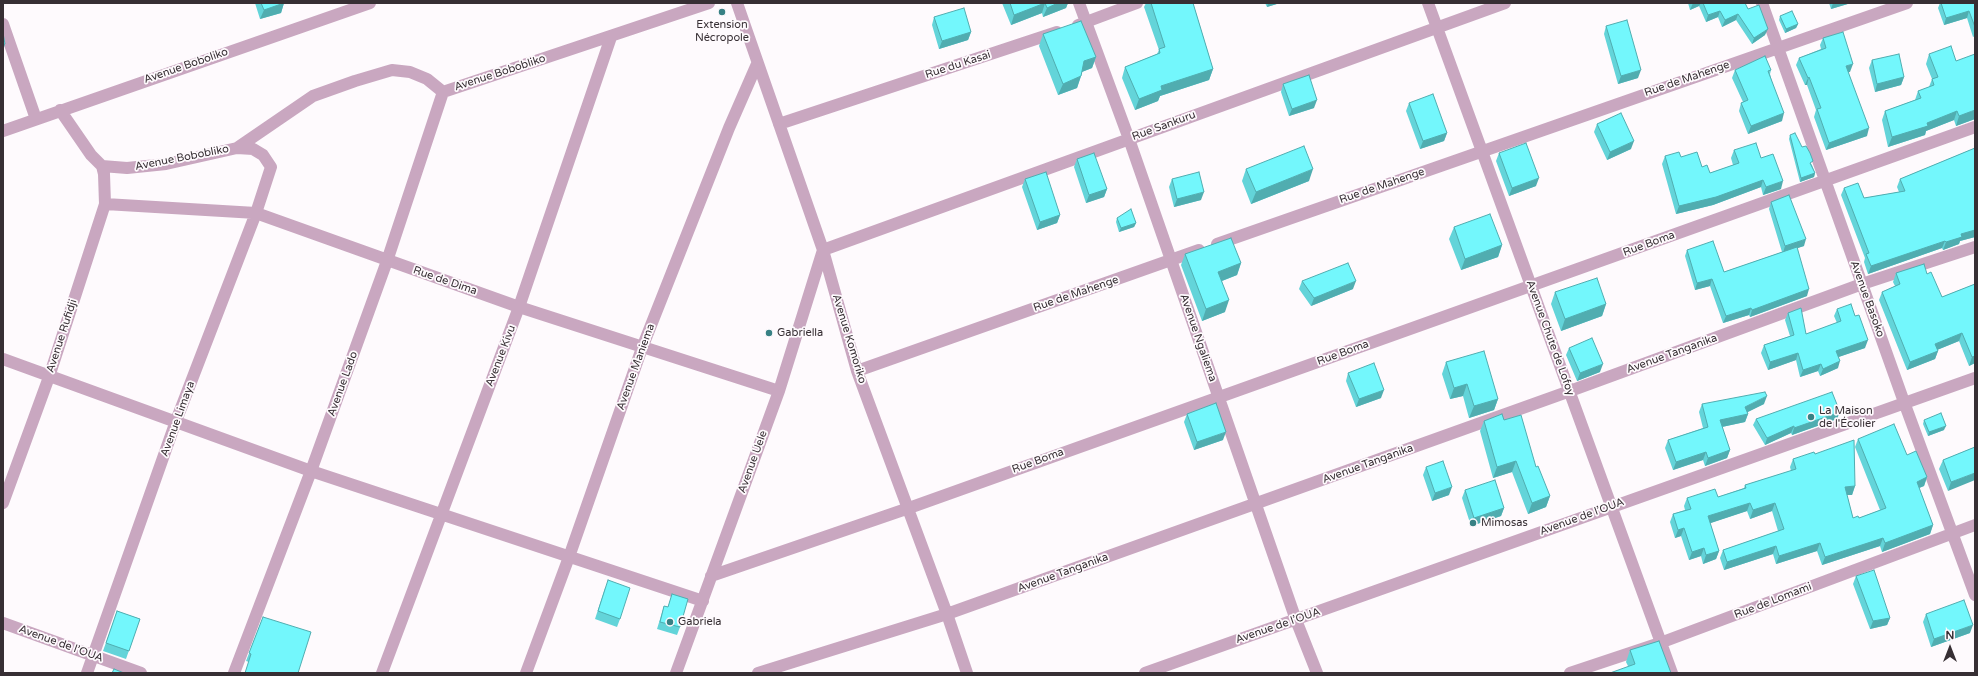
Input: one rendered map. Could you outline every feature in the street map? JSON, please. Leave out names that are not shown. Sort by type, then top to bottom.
[{"type":"street","name":"Avenue Boboliko","points":[[3,131],[370,3]]},
{"type":"street","name":"Avenue Bobobliko","points":[[237,148],[313,96],[355,81],[392,70],[410,72],[427,79],[443,92],[709,3]]},
{"type":"street","name":"Avenue Komoriko","points":[[737,3],[823,250],[857,371],[909,508],[967,673]]},
{"type":"street","name":"Avenue Ngaliema","points":[[1079,3],[1172,260],[1296,620],[1317,673]]},
{"type":"street","name":"Rue du Kasai","points":[[779,124],[1086,22],[1137,3]]},
{"type":"street","name":"Avenue Chute de Lofoy","points":[[1428,3],[1570,391],[1610,507],[1672,673]]},
{"type":"street","name":"Rue Sankuru","points":[[823,250],[1505,3]]},
{"type":"street","name":"Avenue Basoko","points":[[1762,3],[1904,402],[1975,595]]},
{"type":"street","name":"Rue de Mahenge","points":[[857,371],[1777,47],[1907,3]]},
{"type":"street","points":[[3,24],[36,119]]},
{"type":"street","name":"Avenue Kivu","points":[[382,673],[519,307],[611,37]]},
{"type":"street","name":"Avenue Maniema","points":[[526,673],[569,557],[642,348],[729,128],[757,64]]},
{"type":"street","name":"Avenue Lado","points":[[234,673],[311,471],[387,261],[443,92]]},
{"type":"street","points":[[60,110],[91,155],[102,166]]},
{"type":"street","name":"Rue Boma","points":[[711,576],[909,508],[1975,127]]},
{"type":"street","name":"Avenue Bobobliko","points":[[102,166],[127,168],[166,164],[237,148],[253,149],[263,155],[271,167]]},
{"type":"street","name":"Avenue Rufidji","points":[[3,503],[49,377],[105,204],[104,174],[102,166]]},
{"type":"street","name":"Avenue Limaya","points":[[86,673],[176,421],[256,213],[271,167]]},
{"type":"street","name":"Rue de Dima","points":[[105,204],[256,213],[519,307],[778,392]]},
{"type":"street","name":"Avenue Tanganika","points":[[758,673],[947,614],[1257,504],[1862,284],[1975,247]]},
{"type":"street","name":"Avenue Uele","points":[[676,673],[778,392],[823,250]]},
{"type":"street","points":[[3,359],[311,471],[702,601]]},
{"type":"street","name":"Avenue de l’OUA","points":[[1145,673],[1975,378]]},
{"type":"street","name":"Rue de Lomami","points":[[1570,673],[1660,643],[1975,525]]},
{"type":"street","name":"Avenue de l’OUA","points":[[3,623],[141,673]]},
{"type":"building","points":[[261,3],[284,3],[264,10]]},
{"type":"building","points":[[1010,3],[1045,3],[1014,15]]},
{"type":"building","points":[[1045,3],[1058,3],[1047,8]]},
{"type":"building","points":[[1151,3],[1193,3],[1213,69],[1161,86],[1162,90],[1139,99],[1125,67],[1160,53],[1159,49],[1165,47]]},
{"type":"building","points":[[1703,3],[1745,3],[1748,9],[1759,5],[1768,29],[1754,38],[1738,14],[1725,20],[1720,11],[1708,15]]},
{"type":"building","points":[[1941,3],[1975,3],[1975,27],[1969,11],[1946,18]]},
{"type":"building","points":[[964,8],[971,32],[942,41],[934,17]]},
{"type":"building","points":[[1792,11],[1798,24],[1786,29],[1780,16]]},
{"type":"building","points":[[1627,20],[1641,70],[1621,76],[1606,26]]},
{"type":"building","points":[[1081,21],[1096,57],[1084,61],[1081,76],[1063,84],[1043,34]]},
{"type":"building","points":[[1843,32],[1853,64],[1846,66],[1869,128],[1829,143],[1817,109],[1821,108],[1809,77],[1808,78],[1799,58],[1826,48],[1823,38]]},
{"type":"building","points":[[3,33],[5,44],[3,44]]},
{"type":"building","points":[[1951,46],[1956,61],[1975,54],[1975,110],[1959,116],[1957,111],[1927,123],[1928,126],[1892,137],[1885,111],[1921,98],[1918,91],[1934,85],[1932,79],[1938,77],[1929,54]]},
{"type":"building","points":[[1899,54],[1904,77],[1877,84],[1872,60]]},
{"type":"building","points":[[1765,56],[1771,70],[1768,71],[1784,113],[1751,126],[1741,103],[1748,100],[1735,70]]},
{"type":"building","points":[[1309,75],[1317,100],[1292,109],[1283,84]]},
{"type":"building","points":[[1433,94],[1447,133],[1423,141],[1409,103]]},
{"type":"building","points":[[1621,113],[1634,141],[1610,152],[1597,124]]},
{"type":"building","points":[[1795,133],[1802,147],[1806,146],[1810,153],[1813,161],[1810,163],[1815,173],[1801,178],[1790,135]]},
{"type":"building","points":[[1526,143],[1539,178],[1512,188],[1499,153]]},
{"type":"building","points":[[1756,143],[1761,158],[1773,154],[1783,181],[1766,187],[1763,180],[1716,197],[1679,206],[1665,156],[1679,152],[1681,157],[1697,152],[1702,167],[1707,165],[1710,173],[1739,163],[1734,150]]},
{"type":"building","points":[[1304,146],[1313,169],[1256,192],[1246,169]]},
{"type":"building","points":[[1975,148],[1975,230],[1961,234],[1962,237],[1946,242],[1945,241],[1871,266],[1866,254],[1869,253],[1844,188],[1858,183],[1864,198],[1905,191],[1900,179]]},
{"type":"building","points":[[1094,153],[1107,189],[1089,195],[1077,159]]},
{"type":"building","points":[[1046,172],[1060,215],[1040,222],[1025,179]]},
{"type":"building","points":[[1199,172],[1204,192],[1177,199],[1172,179]]},
{"type":"building","points":[[1789,195],[1806,239],[1785,246],[1771,202]]},
{"type":"building","points":[[1131,209],[1136,223],[1121,228],[1117,218]]},
{"type":"building","points":[[1490,214],[1502,245],[1465,259],[1454,227]]},
{"type":"building","points":[[1231,238],[1241,263],[1218,272],[1229,300],[1206,309],[1185,254]]},
{"type":"building","points":[[1713,241],[1724,272],[1797,247],[1809,289],[1752,310],[1751,308],[1726,316],[1712,279],[1697,283],[1687,250]]},
{"type":"building","points":[[1348,263],[1356,281],[1314,298],[1302,281]]},
{"type":"building","points":[[1924,264],[1927,274],[1931,272],[1942,297],[1975,284],[1975,356],[1972,357],[1962,333],[1935,344],[1938,351],[1910,362],[1882,292],[1900,284],[1896,273]]},
{"type":"building","points":[[1597,278],[1606,304],[1565,319],[1555,292]]},
{"type":"building","points":[[1851,304],[1855,316],[1859,315],[1868,340],[1836,351],[1840,361],[1823,369],[1821,364],[1803,370],[1798,353],[1770,362],[1764,345],[1794,335],[1788,313],[1801,308],[1806,334],[1841,321],[1837,309]]},
{"type":"building","points":[[1592,338],[1603,364],[1580,373],[1569,348]]},
{"type":"building","points":[[1484,351],[1498,399],[1474,406],[1467,384],[1454,388],[1446,362]]},
{"type":"building","points":[[1374,363],[1384,390],[1359,399],[1348,373]]},
{"type":"building","points":[[1765,392],[1767,396],[1745,407],[1748,414],[1720,420],[1730,450],[1708,458],[1706,452],[1676,462],[1668,440],[1708,427],[1702,404]]},
{"type":"building","points":[[1832,392],[1840,412],[1794,428],[1794,426],[1767,438],[1756,419]]},
{"type":"building","points":[[1216,403],[1226,432],[1197,442],[1187,414]]},
{"type":"building","points":[[1941,413],[1946,426],[1929,432],[1924,420]]},
{"type":"building","points":[[1502,414],[1504,420],[1521,415],[1536,467],[1538,466],[1550,496],[1532,503],[1516,461],[1497,467],[1484,421]]},
{"type":"building","points":[[1894,424],[1907,455],[1916,451],[1927,477],[1917,482],[1933,525],[1885,543],[1883,538],[1825,557],[1820,543],[1779,556],[1776,546],[1727,562],[1723,550],[1784,529],[1775,503],[1753,510],[1750,503],[1708,516],[1719,551],[1706,555],[1704,548],[1692,552],[1684,528],[1678,530],[1673,514],[1691,509],[1687,498],[1715,489],[1718,497],[1746,488],[1745,485],[1796,469],[1793,459],[1814,452],[1815,454],[1854,440],[1855,486],[1845,487],[1853,518],[1858,516],[1859,518],[1886,508],[1858,439]]},
{"type":"building","points":[[1975,447],[1975,473],[1951,482],[1943,460]]},
{"type":"building","points":[[1443,461],[1452,487],[1435,493],[1426,467]]},
{"type":"building","points":[[1495,480],[1504,508],[1474,518],[1465,490]]},
{"type":"building","points":[[1874,570],[1890,618],[1873,621],[1856,576]]},
{"type":"building","points":[[608,580],[630,588],[620,619],[598,611]]},
{"type":"building","name":"Gabriela","points":[[672,594],[688,599],[680,627],[660,622],[664,606],[668,607]]},
{"type":"building","points":[[1964,600],[1973,625],[1934,639],[1926,614]]},
{"type":"building","points":[[117,611],[140,619],[129,651],[106,643]]},
{"type":"building","points":[[263,617],[311,632],[298,673],[245,673],[251,654],[249,653]]},
{"type":"building","points":[[1659,641],[1671,673],[1610,673],[1635,664],[1630,650]]},
{"type":"building","points":[[114,669],[124,673],[112,673]]},
{"type":"place","name":"Extension Nécropole","points":[[722,12]]},
{"type":"place","name":"Gabriella","points":[[769,333]]},
{"type":"place","name":"La Maison de l'Écolier","points":[[1811,417]]},
{"type":"place","name":"Mimosas","points":[[1473,523]]},
{"type":"place","name":"Gabriela","points":[[670,622]]}]
